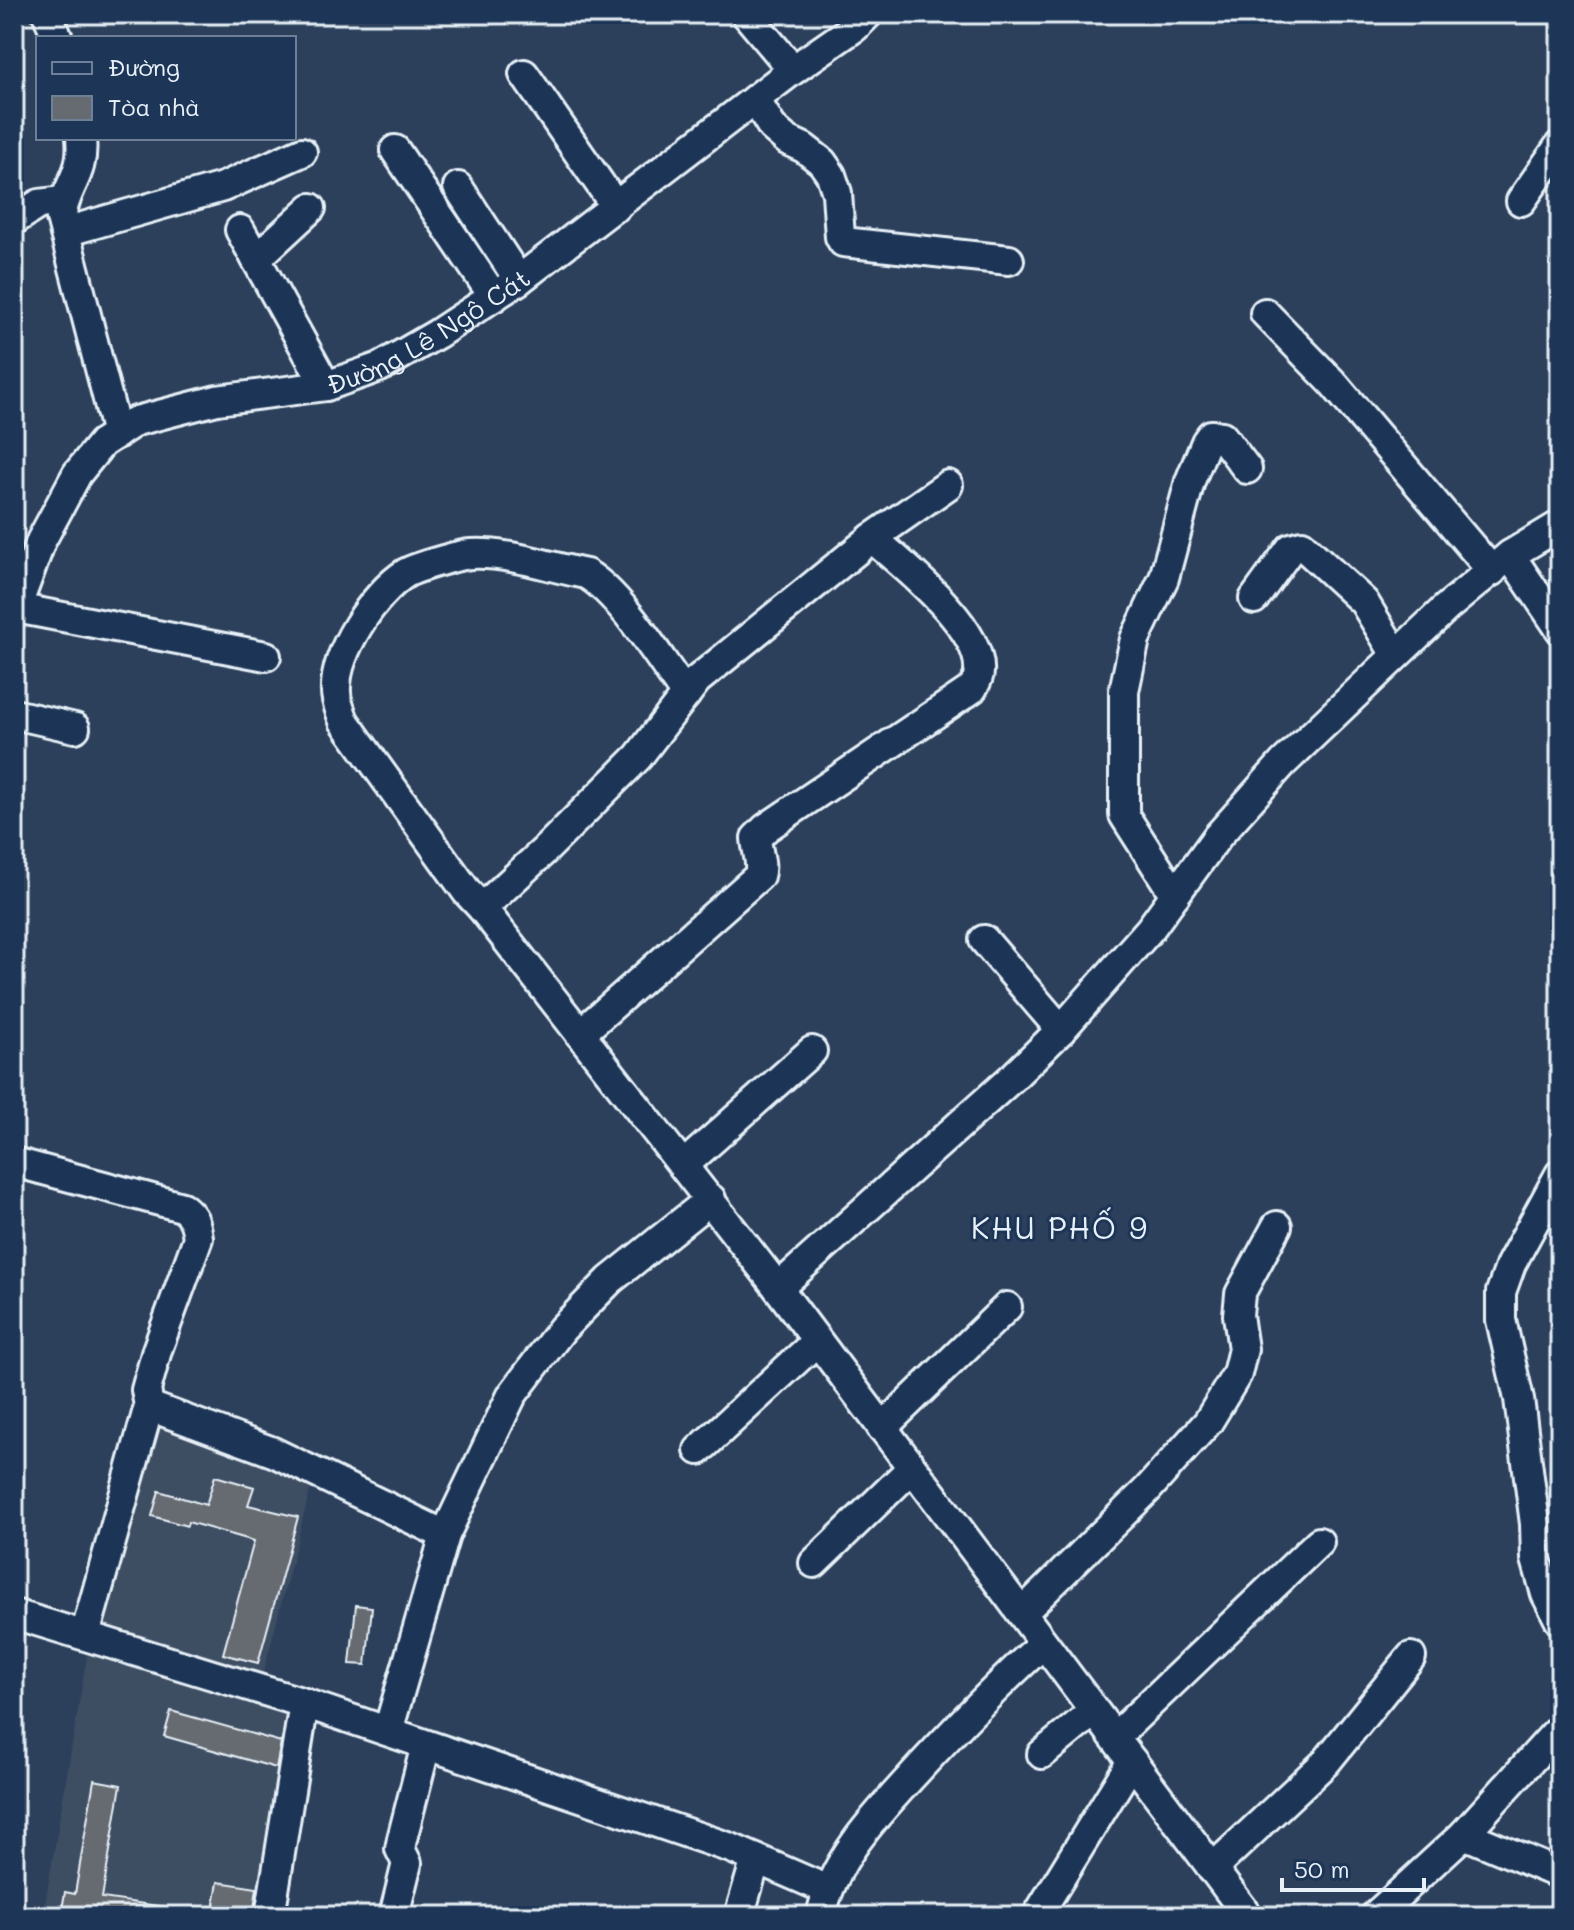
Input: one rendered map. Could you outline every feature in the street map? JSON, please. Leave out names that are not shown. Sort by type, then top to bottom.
[{"type":"street","points":[[746,14],[793,70]]},
{"type":"street","name":"Đường Lê Ngô Cát","points":[[15,611],[41,541],[77,474],[102,443],[136,421],[217,400],[326,386],[380,367],[519,280],[793,70],[855,27],[868,14]]},
{"type":"street","points":[[524,74],[616,207]]},
{"type":"street","points":[[755,99],[772,127],[822,162],[831,175],[837,193],[843,242],[1009,260]]},
{"type":"street","points":[[81,140],[83,157],[63,201],[61,218],[117,434]]},
{"type":"street","points":[[1521,201],[1560,145]]},
{"type":"street","points":[[395,150],[494,297]]},
{"type":"street","points":[[65,232],[223,187],[302,152]]},
{"type":"street","points":[[458,187],[519,280]]},
{"type":"street","points":[[14,220],[39,204],[63,201]]},
{"type":"street","points":[[256,259],[311,208]]},
{"type":"street","points":[[240,230],[326,386]]},
{"type":"street","points":[[1265,313],[1560,629]]},
{"type":"street","points":[[1175,895],[1124,815],[1124,691],[1128,666],[1135,639],[1164,578],[1190,481],[1211,435],[1222,436],[1247,469]]},
{"type":"street","points":[[482,908],[638,757],[697,680],[872,538],[948,485]]},
{"type":"street","points":[[778,1288],[1061,1030],[1150,929],[1217,837],[1283,763],[1446,608],[1501,563],[1560,525]]},
{"type":"street","points":[[580,1034],[759,876],[762,865],[757,854],[756,838],[766,828],[972,689],[980,674],[968,632],[912,571],[872,538]]},
{"type":"street","points":[[1254,599],[1291,548],[1302,545],[1364,602],[1396,655]]},
{"type":"street","points":[[686,695],[598,581],[586,574],[498,556],[468,554],[407,573],[369,608],[349,644],[336,681],[336,696],[344,721],[467,892],[778,1288],[1212,1869],[1232,1909]]},
{"type":"street","points":[[15,611],[266,656]]},
{"type":"street","points":[[14,714],[75,728]]},
{"type":"street","points":[[984,940],[1061,1030]]},
{"type":"street","points":[[684,1165],[812,1051]]},
{"type":"street","points":[[14,1162],[182,1207],[196,1223],[198,1238],[157,1350],[146,1390],[149,1406],[85,1635]]},
{"type":"street","points":[[1560,1174],[1511,1264],[1501,1292],[1501,1320],[1519,1399],[1535,1524],[1536,1559],[1546,1594],[1560,1621]]},
{"type":"street","points":[[388,1731],[445,1535],[512,1395],[562,1329],[610,1280],[711,1199]]},
{"type":"street","points":[[1022,1613],[1147,1490],[1208,1422],[1237,1374],[1243,1349],[1238,1315],[1240,1294],[1277,1226]]},
{"type":"street","points":[[882,1428],[1007,1307]]},
{"type":"street","points":[[699,1450],[817,1341]]},
{"type":"street","points":[[149,1406],[273,1452],[445,1535]]},
{"type":"street","points":[[814,1563],[912,1468]]},
{"type":"street","points":[[1115,1737],[1319,1542]]},
{"type":"street","points":[[14,1614],[304,1703],[731,1848],[756,1859],[825,1903],[851,1849],[885,1807],[967,1716],[1043,1644]]},
{"type":"street","points":[[1212,1869],[1326,1762],[1411,1657]]},
{"type":"street","points":[[270,1916],[304,1703]]},
{"type":"street","points":[[1042,1754],[1094,1711]]},
{"type":"street","points":[[1375,1916],[1464,1834],[1560,1728]]},
{"type":"street","points":[[394,1916],[407,1863],[400,1849],[426,1745]]},
{"type":"street","points":[[1037,1916],[1132,1761]]},
{"type":"street","points":[[1464,1834],[1560,1874]]},
{"type":"street","points":[[739,1916],[756,1859]]},
{"type":"shaded area","points":[[155,1416],[313,1479],[261,1683],[93,1632]]},
{"type":"shaded area","points":[[89,1644],[297,1707],[263,1916],[43,1916]]},
{"type":"building","points":[[215,1476],[254,1487],[248,1505],[298,1517],[258,1663],[223,1654],[254,1541],[188,1522],[187,1526],[152,1516],[159,1491],[206,1505]]},
{"type":"building","points":[[356,1605],[372,1607],[366,1665],[350,1664]]},
{"type":"building","points":[[171,1711],[281,1742],[276,1768],[164,1736]]},
{"type":"building","points":[[94,1780],[121,1785],[102,1898],[166,1907],[165,1916],[61,1916],[65,1892],[75,1894]]},
{"type":"building","points":[[218,1882],[257,1888],[253,1916],[212,1916]]},
{"type":"district","name":"KHU PHỐ 9","points":[[1060,1227]]}]
